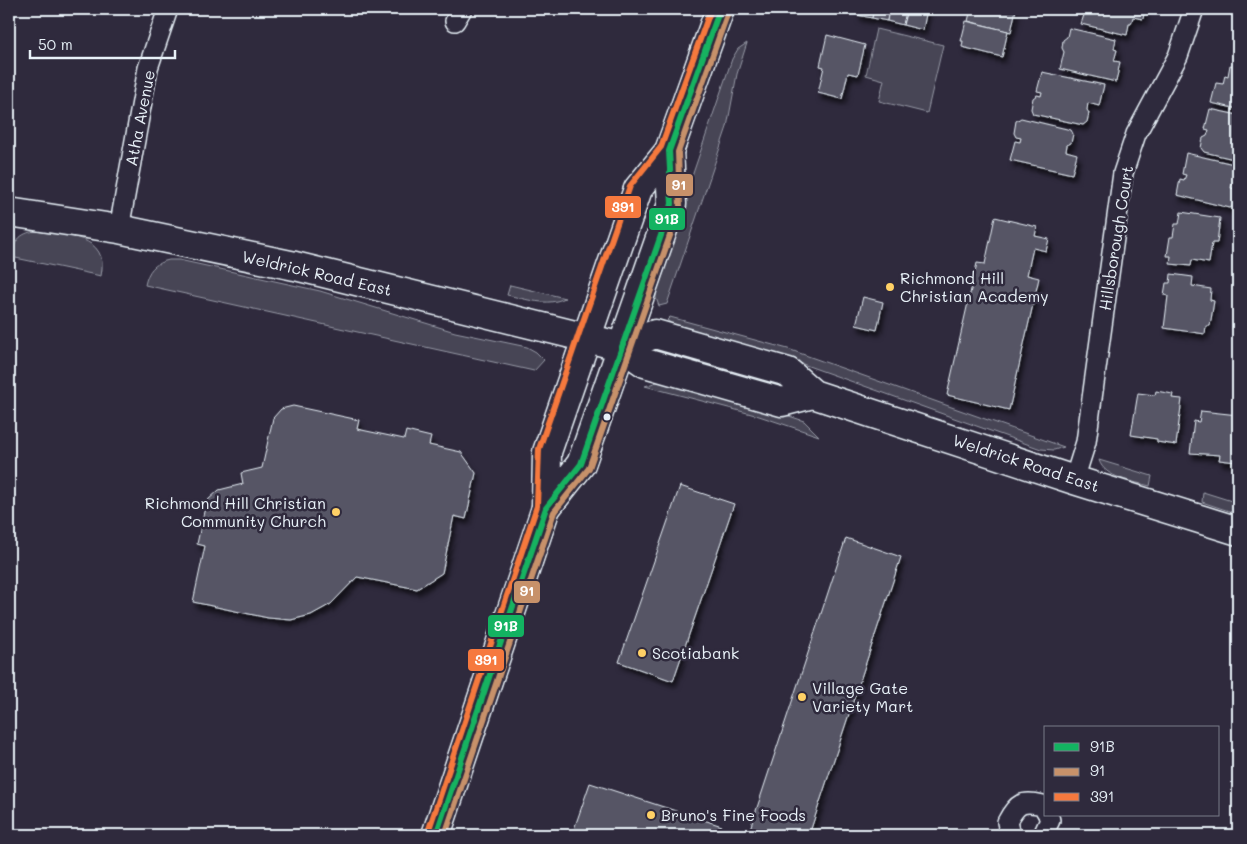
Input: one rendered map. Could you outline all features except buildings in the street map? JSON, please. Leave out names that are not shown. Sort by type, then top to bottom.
[{"type":"street","name":"Atha Avenue","points":[[119,229],[148,68],[168,9]]},
{"type":"street","points":[[436,835],[546,508],[547,452],[638,189],[668,151],[720,9]]},
{"type":"street","name":"Hillsborough Court","points":[[1074,480],[1086,442],[1124,173],[1136,134],[1178,56],[1194,9]]},
{"type":"street","points":[[546,508],[582,464],[672,204],[668,151]]},
{"type":"street","name":"Weldrick Road East","points":[[9,212],[119,229],[296,266],[622,347],[655,334],[788,372],[813,394],[1074,480],[1238,531]]},
{"type":"street","points":[[1010,835],[1007,822],[1014,808],[1028,802],[1043,805],[1044,807]]},
{"type":"street","points":[[1043,835],[1050,820],[1048,816]]},
{"type":"shaded area","points":[[876,29],[943,45],[927,113],[879,101],[884,80],[866,75]]},
{"type":"shaded area","points":[[747,43],[737,74],[727,127],[667,304],[659,306],[656,298],[657,279],[732,59],[738,49]]},
{"type":"shaded area","points":[[36,231],[72,236],[92,245],[99,252],[102,262],[101,276],[11,257],[18,239],[25,234]]},
{"type":"shaded area","points":[[179,260],[320,291],[455,332],[527,347],[544,360],[534,371],[145,285],[152,268],[159,263]]},
{"type":"shaded area","points":[[510,285],[565,298],[558,301],[544,302],[507,295]]},
{"type":"shaded area","points":[[670,317],[788,349],[1064,447],[1054,450],[1041,449],[783,357],[673,325],[667,320]]},
{"type":"shaded area","points":[[664,382],[765,408],[804,421],[819,436],[759,416],[645,386]]},
{"type":"shaded area","points":[[1099,460],[1152,476],[1150,486],[1113,475],[1102,466]]},
{"type":"shaded area","points":[[1203,492],[1238,503],[1238,514],[1202,502]]},
{"type":"transit line","name":"391","points":[[428,832],[537,506],[539,449],[630,186],[661,147],[711,9]]},
{"type":"transit line","name":"91B","points":[[436,835],[546,508],[581,464],[672,204],[669,151],[720,9]]},
{"type":"transit line","name":"91","points":[[445,835],[554,512],[589,468],[680,207],[678,152],[728,12]]},
{"type":"place","name":"Richmond Hill Christian Academy","points":[[890,287]]},
{"type":"place","name":"Richmond Hill Christian Community Church","points":[[336,512]]},
{"type":"place","name":"Scotiabank","points":[[642,653]]},
{"type":"place","name":"Village Gate Variety Mart","points":[[802,697]]},
{"type":"place","name":"Bruno's Fine Foods","points":[[651,815]]}]
